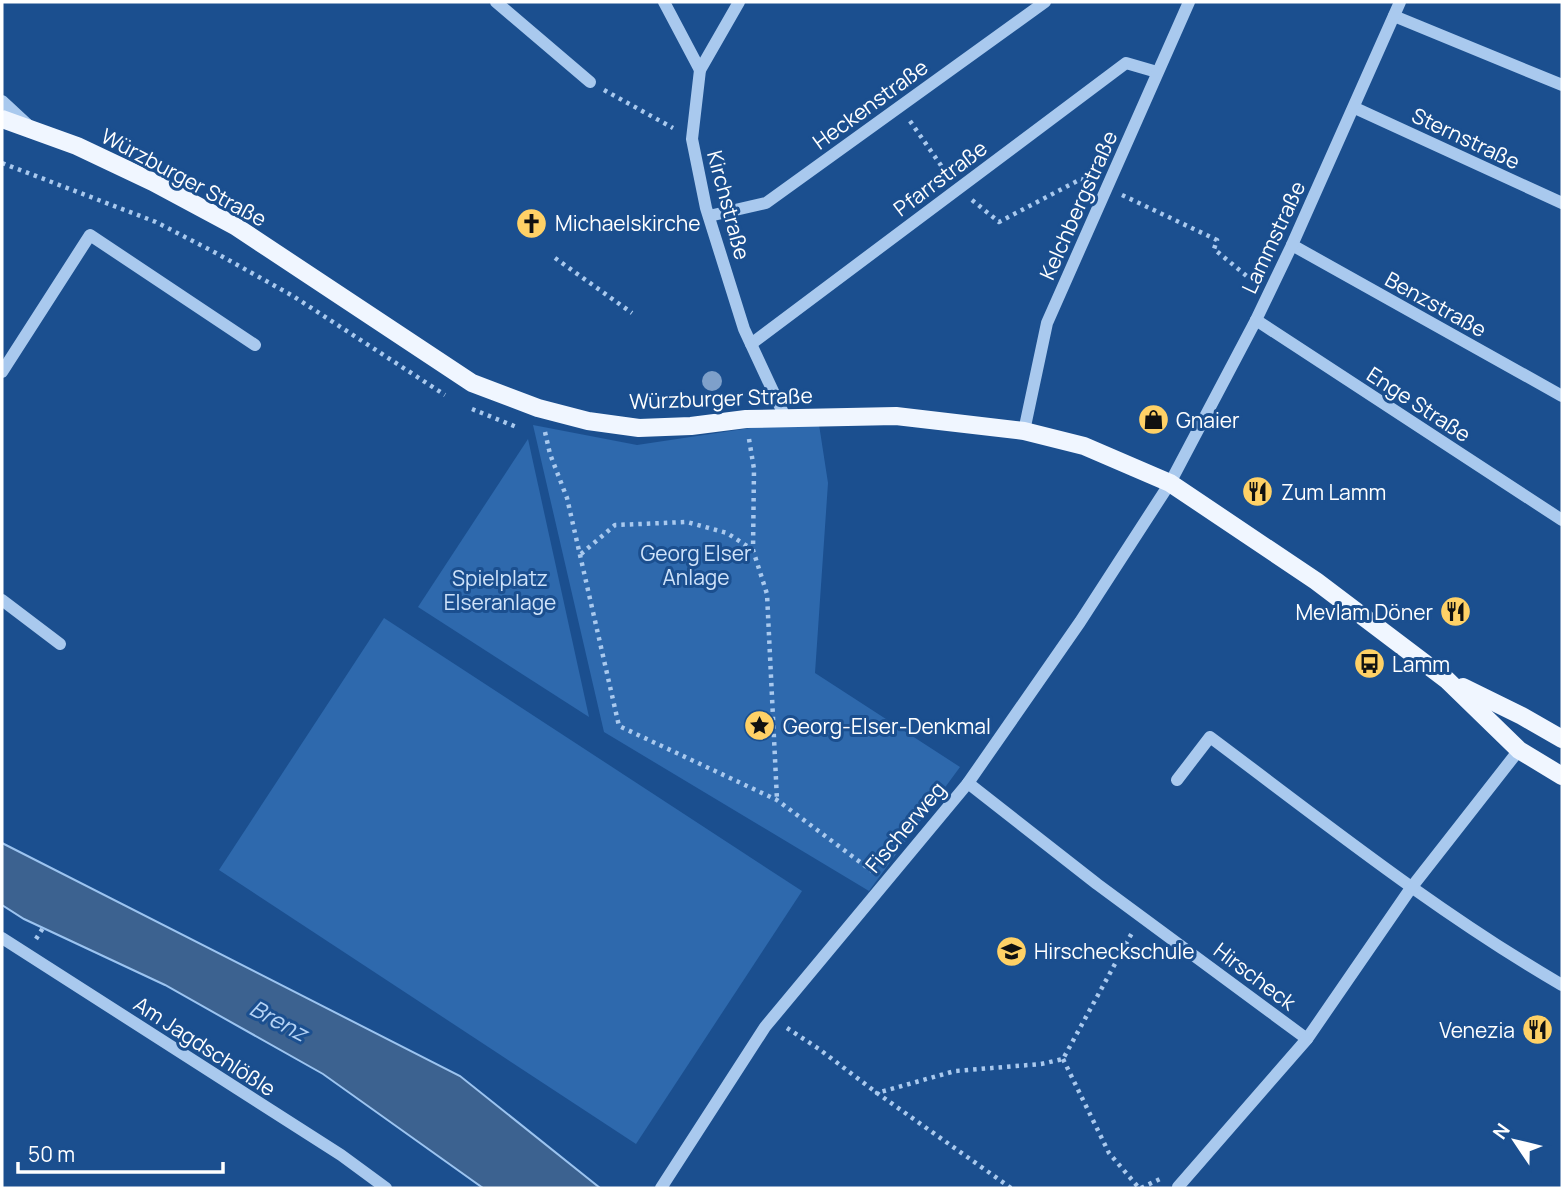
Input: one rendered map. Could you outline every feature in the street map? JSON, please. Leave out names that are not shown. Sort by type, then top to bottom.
[{"type":"main road","name":"Würzburger Straße","points":[[2,119],[90,152],[235,226],[472,383],[537,408],[588,421],[639,428],[785,417],[896,416],[1024,431],[1084,446],[1170,483],[1317,581],[1447,680],[1519,750],[1562,776]]},
{"type":"main road","name":"Würzburger Straße","points":[[1447,680],[1522,716],[1562,739]]},
{"type":"street","points":[[496,2],[590,82]]},
{"type":"street","points":[[664,2],[700,70]]},
{"type":"street","name":"Kirchstraße","points":[[739,2],[700,70],[692,139],[709,216],[751,344],[785,417]]},
{"type":"street","name":"Heckenstraße","points":[[709,216],[766,203],[1045,2]]},
{"type":"street","name":"Kelchbergstraße","points":[[1024,431],[1047,323],[1189,2]]},
{"type":"street","name":"Lammstraße","points":[[1170,483],[1256,320],[1292,245],[1400,2]]},
{"type":"street","points":[[1394,16],[1562,85]]},
{"type":"street","name":"Pfarrstraße","points":[[751,344],[1126,63],[1157,72]]},
{"type":"street","points":[[2,101],[36,131]]},
{"type":"street","name":"Sternstraße","points":[[1355,108],[1562,202]]},
{"type":"street","points":[[2,372],[90,235],[255,345]]},
{"type":"street","name":"Benzstraße","points":[[1292,245],[1562,396]]},
{"type":"street","name":"Enge Straße","points":[[1256,320],[1562,520]]},
{"type":"street","name":"Fischerweg","points":[[661,1188],[772,1018],[968,783],[1080,622],[1170,483]]},
{"type":"street","points":[[2,600],[60,643]]},
{"type":"street","points":[[1177,780],[1210,737],[1411,888],[1522,962],[1562,985]]},
{"type":"street","name":"Hirscheck","points":[[968,783],[1097,884],[1307,1039],[1411,888],[1519,750]]},
{"type":"street","name":"Am Jagdschlößle","points":[[2,938],[330,1148],[386,1188]]},
{"type":"street","points":[[1178,1187],[1307,1039]]},
{"type":"path","points":[[590,82],[692,139]]},
{"type":"path","points":[[900,107],[958,189],[999,222],[1080,179],[1106,187],[1217,240],[1214,249],[1268,294]]},
{"type":"path","points":[[2,163],[156,222],[216,253],[293,296],[455,401]]},
{"type":"path","points":[[555,258],[632,313]]},
{"type":"path","points":[[467,407],[524,429]]},
{"type":"path","points":[[537,408],[567,498],[619,726],[777,800],[885,881]]},
{"type":"path","points":[[746,419],[754,469],[753,550],[767,594],[777,800]]},
{"type":"path","points":[[535,433],[546,438]]},
{"type":"path","points":[[581,554],[615,525],[687,522],[727,533],[753,550]]},
{"type":"path","points":[[877,1093],[955,1071],[1041,1064],[1063,1059],[1141,915]]},
{"type":"path","points":[[772,1018],[820,1049],[1011,1188]]},
{"type":"path","points":[[1063,1059],[1109,1153],[1139,1188]]},
{"type":"green space","name":"Georg Elser Anlage","points":[[818,418],[828,483],[815,673],[960,767],[869,891],[604,732],[533,425],[637,445]]},
{"type":"green space","name":"Spielplatz Elseranlage","points":[[528,439],[589,717],[418,607]]},
{"type":"green space","points":[[384,618],[802,891],[636,1144],[219,870]]},
{"type":"water","name":"Brenz","points":[[2,843],[460,1076],[600,1188],[483,1188],[323,1074],[165,985],[24,919],[2,905]]},
{"type":"place","name":"Michaelskirche","points":[[532,223]]},
{"type":"place","name":"Gnaier","points":[[1153,420]]},
{"type":"place","name":"Zum Lamm","points":[[1258,492]]},
{"type":"place","name":"Mevlam Döner","points":[[1456,612]]},
{"type":"place","name":"Lamm","points":[[1369,664]]},
{"type":"place","name":"Georg-Elser-Denkmal","points":[[760,726]]},
{"type":"place","name":"Hirscheckschule","points":[[1011,951]]},
{"type":"place","name":"Venezia","points":[[1538,1030]]}]
